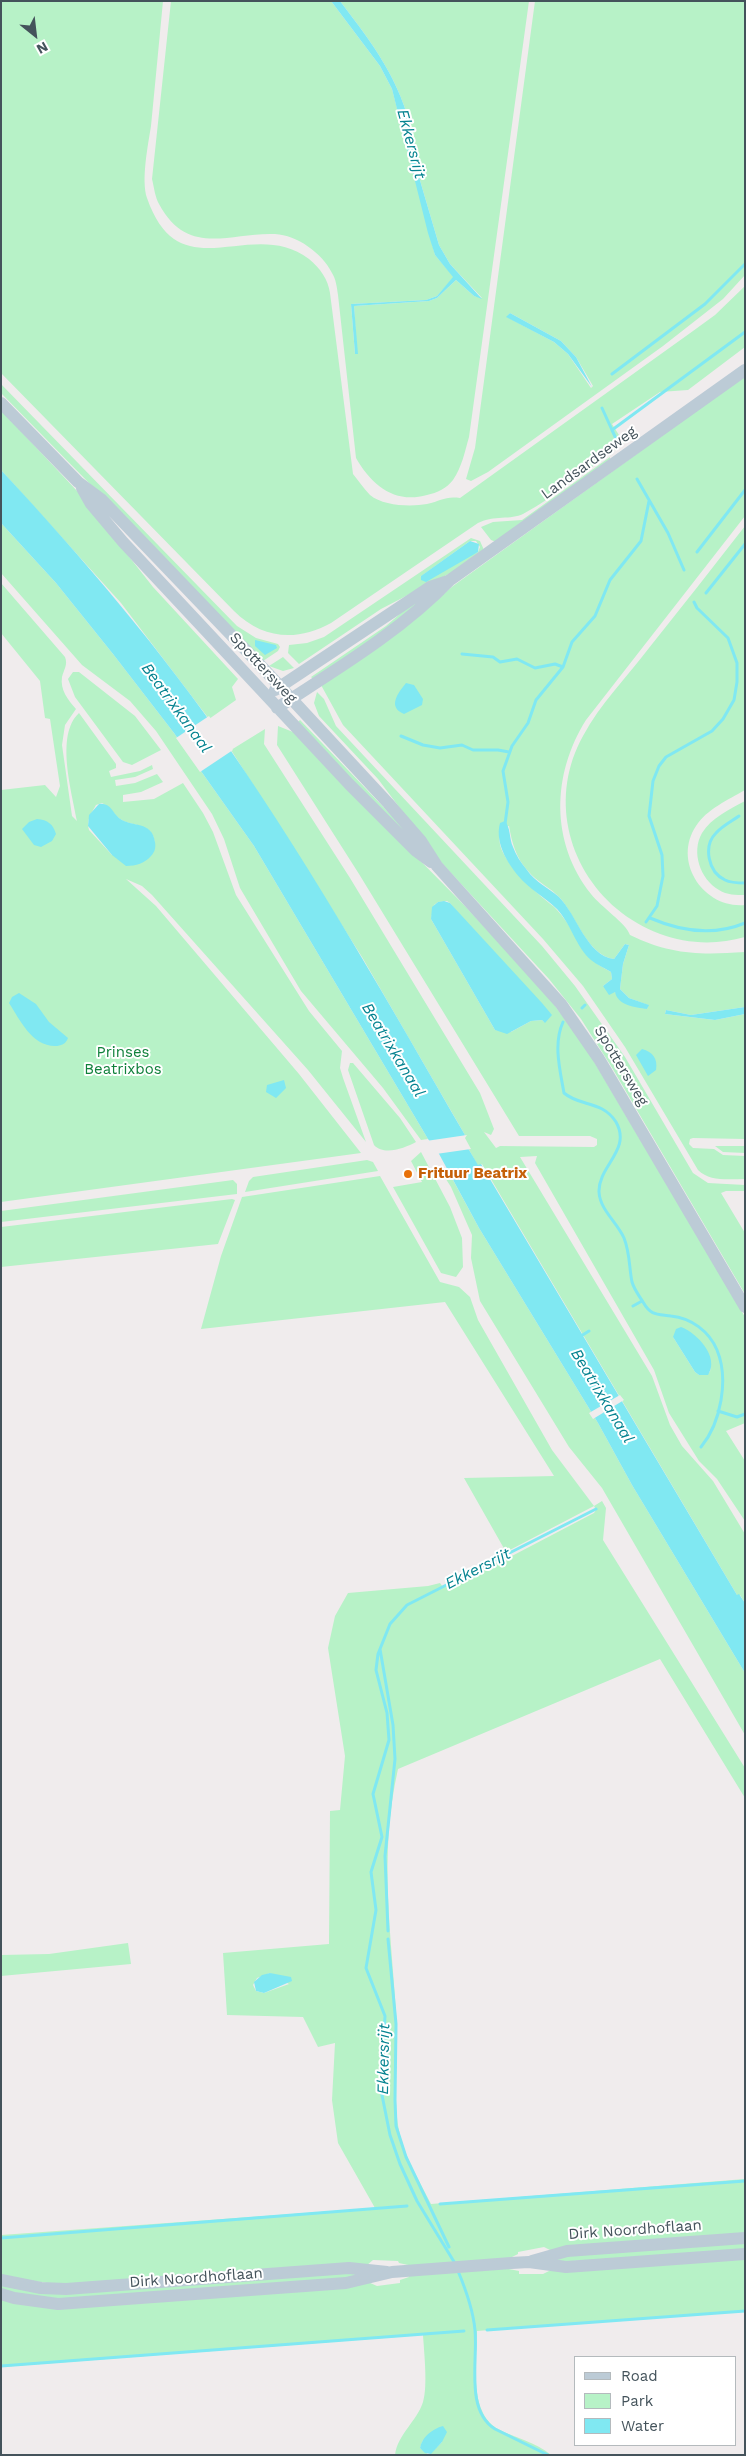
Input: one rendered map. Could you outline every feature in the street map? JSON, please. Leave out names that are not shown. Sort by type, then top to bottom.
[{"type":"street","name":"Landsardseweg","points":[[278,708],[396,628],[435,596],[450,580],[745,370]]},
{"type":"street","name":"Spottersweg","points":[[1,403],[78,482],[101,499],[280,686],[388,803],[437,866],[545,984],[581,1032],[745,1307]]},
{"type":"street","name":"Spottersweg","points":[[78,482],[91,504],[123,542],[266,696],[374,810],[416,851],[437,866]]},
{"type":"street","name":"Landsardseweg","points":[[266,696],[430,587],[450,580]]},
{"type":"street","name":"Dirk Noordhoflaan","points":[[529,2262],[567,2252],[745,2238]]},
{"type":"street","name":"Dirk Noordhoflaan","points":[[1,2280],[33,2286],[66,2289],[349,2268],[392,2272],[529,2262],[566,2267],[745,2254]]},
{"type":"street","name":"Dirk Noordhoflaan","points":[[1,2294],[14,2298],[58,2304],[346,2283],[392,2272]]},
{"type":"green space","points":[[1,1],[163,1],[146,162],[145,191],[147,198],[161,226],[178,241],[197,247],[219,248],[264,244],[287,248],[309,259],[317,266],[325,278],[330,293],[353,474],[368,493],[376,499],[397,505],[413,505],[427,504],[447,498],[460,498],[715,315],[745,286],[745,347],[688,390],[660,392],[612,424],[624,443],[562,490],[523,514],[490,519],[478,523],[331,623],[318,629],[293,635],[280,635],[256,627],[234,611],[1,373]]},
{"type":"green space","points":[[171,1],[331,1],[380,66],[392,89],[435,255],[454,277],[437,296],[426,300],[351,304],[355,354],[357,354],[354,306],[429,301],[437,298],[456,280],[474,296],[482,298],[450,264],[439,245],[419,177],[413,135],[401,96],[375,49],[340,1],[529,1],[469,437],[459,470],[451,483],[442,490],[415,497],[395,495],[369,477],[356,458],[337,287],[333,275],[322,259],[308,246],[283,235],[258,234],[226,238],[197,237],[183,231],[170,221],[159,204],[152,179]]},
{"type":"green space","points":[[535,1],[745,1],[745,275],[723,299],[663,346],[488,472],[471,481],[466,479],[475,448]],"holes":[[[510,313],[561,341],[576,357],[593,386],[591,388],[568,354],[554,342],[507,317]]]},
{"type":"green space","points":[[745,376],[745,516],[586,720],[575,741],[567,763],[562,785],[560,808],[562,830],[568,852],[578,874],[591,894],[624,925],[630,935],[659,947],[686,952],[745,952],[745,1007],[691,1015],[666,1010],[665,1014],[715,1020],[745,1014],[745,1139],[693,1138],[690,1139],[689,1144],[693,1148],[714,1149],[723,1155],[745,1156],[745,1179],[714,1178],[698,1170],[625,1047],[583,986],[543,939],[343,725],[321,685],[398,631],[453,586]],"holes":[[[509,826],[520,861],[532,875],[560,898],[583,934],[597,951],[614,959],[625,944],[629,945],[623,964],[620,989],[629,998],[648,1005],[647,1009],[603,986],[612,979],[611,972],[599,965],[584,951],[565,919],[525,881],[504,855],[500,843],[499,829]]]},
{"type":"green space","points":[[1,384],[237,626],[256,638],[278,644],[280,647],[278,651],[263,661],[1,393]]},
{"type":"green space","points":[[1,410],[78,492],[153,587],[238,679],[232,687],[236,700],[209,719],[121,603],[1,470]]},
{"type":"green space","points":[[610,457],[610,462],[496,542],[491,540],[481,527],[493,522],[522,520]]},
{"type":"green space","points":[[1,523],[56,583],[113,654],[174,733],[254,846],[428,1139],[421,1140],[383,1088],[301,991],[240,888],[224,839],[212,814],[156,731],[130,701],[82,665],[1,573]]},
{"type":"green space","points":[[745,526],[745,790],[718,805],[701,820],[690,840],[688,854],[690,868],[696,881],[705,891],[717,899],[730,904],[745,905],[745,937],[728,941],[694,942],[678,939],[646,928],[617,909],[600,892],[586,872],[575,851],[568,828],[567,782],[573,759],[583,736],[597,713]]},
{"type":"green space","points":[[471,538],[480,541],[484,550],[464,566],[381,609],[299,664],[288,653],[289,645],[307,643],[324,637]],"holes":[[[470,541],[476,541],[480,547],[478,552],[420,577]]]},
{"type":"green space","name":"Prinses Beatrixbos","points":[[1,583],[65,657],[66,665],[62,677],[62,686],[76,709],[65,725],[62,745],[72,816],[77,821],[69,780],[67,749],[68,735],[72,723],[79,713],[116,764],[116,768],[109,771],[111,777],[140,771],[152,765],[153,769],[135,777],[115,780],[116,786],[135,783],[157,774],[163,782],[141,792],[123,795],[123,802],[154,799],[183,783],[213,832],[236,895],[309,1011],[342,1051],[340,1068],[366,1142],[308,1070],[152,895],[142,886],[126,879],[156,906],[299,1074],[361,1153],[1,1202],[1,790],[45,785],[56,797],[60,786],[50,719],[45,718],[40,681],[1,633]],"holes":[[[102,803],[120,819],[148,830],[152,834],[155,849],[112,855],[89,830],[88,826],[96,805]]]},
{"type":"green space","points":[[433,589],[393,626],[314,680],[311,677],[386,626],[418,598]]},
{"type":"green space","points":[[283,657],[294,668],[283,671],[269,666]]},
{"type":"green space","points":[[73,672],[79,672],[135,716],[161,750],[132,765],[123,762],[75,697],[68,679]]},
{"type":"green space","points":[[317,692],[324,699],[336,726],[542,946],[575,986],[625,1057],[693,1173],[708,1183],[745,1185],[745,1191],[726,1191],[721,1193],[745,1233],[745,1294],[611,1066],[581,1019],[549,979],[439,860],[378,779],[319,716],[314,703]]},
{"type":"green space","points":[[300,720],[415,840],[418,849],[297,723]]},
{"type":"green space","points":[[278,726],[293,732],[465,906],[548,996],[589,1053],[745,1317],[745,1423],[726,1431],[745,1461],[745,1521],[717,1479],[699,1461],[669,1413],[654,1370],[535,1163],[537,1156],[520,1157],[652,1376],[670,1425],[682,1446],[713,1481],[745,1534],[745,1603],[740,1595],[737,1595],[482,1164],[478,1166],[462,1137],[465,1135],[362,957],[231,750],[265,729],[264,744],[350,878],[480,1093],[494,1129],[491,1135],[484,1132],[496,1148],[500,1146],[594,1147],[597,1145],[597,1139],[590,1136],[519,1136],[359,874],[277,745]],"holes":[[[447,901],[450,903],[545,1023],[542,1020],[531,1021],[511,1032],[495,1030],[431,919],[434,905],[438,902]],[[673,1337],[711,1361],[710,1372],[699,1375],[695,1372]]]},
{"type":"green space","points":[[745,801],[745,895],[725,893],[712,885],[702,872],[697,848],[702,833],[710,823],[721,814]]},
{"type":"green space","points":[[350,1063],[353,1063],[400,1118],[416,1142],[395,1150],[383,1150],[374,1145],[348,1070]]},
{"type":"green space","points":[[715,1146],[745,1146],[745,1153],[723,1152]]},
{"type":"green space","points":[[421,1152],[450,1207],[462,1238],[463,1267],[456,1277],[441,1273],[393,1187],[422,1182],[411,1161]]},
{"type":"green space","points":[[367,1160],[373,1162],[378,1171],[245,1192],[249,1181],[253,1177]]},
{"type":"green space","points":[[447,1169],[479,1228],[598,1423],[632,1485],[745,1673],[745,1735],[602,1488],[569,1447],[480,1301],[471,1258],[472,1235],[451,1187],[442,1173]]},
{"type":"green space","points":[[380,1176],[440,1282],[459,1287],[470,1297],[478,1320],[552,1450],[594,1506],[506,1552],[464,1478],[554,1476],[445,1302],[201,1329],[221,1256],[242,1197]]},
{"type":"green space","points":[[233,1180],[237,1184],[237,1194],[1,1222],[1,1211]]},
{"type":"green space","points":[[235,1200],[218,1244],[1,1267],[1,1227]]},
{"type":"green space","points":[[602,1501],[606,1508],[603,1540],[745,1768],[745,1798],[660,1659],[398,1769],[389,1834],[388,1897],[397,2026],[396,2108],[400,2135],[410,2162],[431,2204],[745,2179],[745,2235],[552,2251],[544,2247],[518,2252],[518,2254],[508,2259],[509,2269],[519,2271],[519,2274],[543,2274],[553,2269],[745,2256],[745,2311],[477,2331],[476,2384],[482,2411],[488,2421],[498,2429],[532,2443],[551,2455],[429,2455],[395,2455],[399,2441],[423,2402],[425,2378],[423,2335],[1,2367],[1,2297],[14,2301],[368,2282],[377,2286],[400,2283],[400,2280],[409,2277],[408,2265],[398,2261],[373,2260],[366,2266],[67,2286],[1,2276],[1,2235],[375,2208],[338,2143],[332,2100],[335,2043],[318,2047],[303,2017],[227,2015],[223,1953],[329,1944],[330,1811],[340,1810],[345,1756],[328,1648],[335,1616],[348,1593],[428,1586],[440,1583],[443,1587],[510,1557],[594,1513],[596,1510],[594,1506]],"holes":[[[270,1973],[289,1984],[264,1993],[256,1991],[253,1985],[257,1978]],[[423,2440],[442,2442],[429,2455],[420,2448]]]},
{"type":"green space","points":[[128,1943],[131,1964],[1,1976],[1,1955],[49,1954]]},
{"type":"green space","points":[[745,2241],[745,2250],[542,2263],[576,2254]]},
{"type":"green space","points":[[343,2271],[374,2276],[74,2301],[1,2291],[1,2283],[19,2287]]},
{"type":"water","points":[[331,1],[340,1],[375,49],[393,80],[401,96],[413,135],[419,177],[439,245],[450,264],[482,299],[474,296],[456,280],[437,298],[429,301],[354,306],[358,354],[355,354],[351,304],[426,300],[437,296],[453,277],[435,255],[392,89],[380,66]]},
{"type":"water","points":[[510,313],[561,341],[576,357],[592,387],[568,354],[554,342],[506,317]]},
{"type":"water","name":"Beatrixkanaal","points":[[1,470],[92,572],[178,677],[231,751],[323,893],[465,1135],[462,1138],[478,1165],[481,1164],[737,1595],[739,1594],[745,1603],[745,1673],[632,1485],[598,1423],[479,1228],[438,1152],[428,1139],[254,846],[174,733],[113,654],[56,583],[1,523]]},
{"type":"water","points":[[470,541],[479,544],[478,552],[426,582],[421,580],[421,576]]},
{"type":"water","points":[[255,640],[276,645],[277,648],[265,655],[255,646]]},
{"type":"water","points":[[406,683],[414,685],[423,699],[422,705],[404,714],[396,708],[395,704],[397,695]]},
{"type":"water","points":[[99,804],[108,806],[124,821],[146,827],[150,830],[155,842],[155,849],[146,861],[126,866],[112,855],[88,826],[89,815]]},
{"type":"water","points":[[37,819],[50,823],[56,834],[52,841],[41,847],[34,845],[22,829],[29,822]]},
{"type":"water","points":[[505,821],[514,850],[523,865],[534,878],[559,897],[589,943],[597,951],[614,959],[625,944],[629,945],[623,964],[620,989],[629,998],[649,1005],[647,1009],[623,1003],[615,992],[609,995],[603,986],[612,979],[611,972],[593,962],[586,955],[557,909],[528,886],[514,870],[504,855],[499,839],[500,823]]},
{"type":"water","points":[[438,902],[450,903],[552,1015],[545,1023],[542,1020],[531,1021],[507,1034],[495,1030],[431,919],[432,907]]},
{"type":"water","points":[[19,993],[36,1004],[49,1022],[68,1038],[65,1043],[57,1046],[47,1045],[33,1037],[9,1003],[12,997]]},
{"type":"water","points":[[745,1007],[745,1014],[715,1020],[665,1014],[666,1010],[691,1015]]},
{"type":"water","points":[[642,1049],[652,1054],[656,1062],[656,1070],[648,1076],[636,1055]]},
{"type":"water","points":[[284,1080],[286,1088],[276,1098],[266,1092],[267,1085]]},
{"type":"water","points":[[681,1327],[694,1334],[709,1353],[711,1368],[708,1375],[699,1375],[695,1372],[673,1337],[676,1329]]},
{"type":"water","points":[[270,1973],[291,1977],[292,1981],[264,1993],[256,1991],[254,1982],[262,1975]]},
{"type":"water","points":[[443,2426],[447,2432],[442,2442],[431,2454],[425,2453],[420,2448],[425,2437],[431,2431]]},
{"type":"pier","points":[[209,716],[233,750],[200,772],[176,738]]},
{"type":"pier","points":[[467,1135],[465,1138],[471,1149],[436,1154],[426,1141]]},
{"type":"pier","points":[[620,1395],[624,1400],[593,1419],[589,1413]]},
{"type":"waterway","points":[[612,374],[705,304],[745,264]]},
{"type":"waterway","name":"Ekkersrijt","points":[[618,443],[612,430],[745,332]]},
{"type":"waterway","name":"Ekkersrijt","points":[[602,408],[612,430]]},
{"type":"waterway","name":"Ekkersrijt","points":[[637,479],[668,533],[684,570]]},
{"type":"waterway","points":[[697,552],[745,490]]},
{"type":"waterway","name":"Ekkersrijt","points":[[505,824],[508,802],[503,771],[512,746],[528,723],[536,700],[563,667],[572,642],[595,616],[610,580],[641,541],[649,501]]},
{"type":"waterway","points":[[706,593],[745,544]]},
{"type":"waterway","name":"Ekkersrijt","points":[[646,922],[657,906],[663,876],[662,855],[649,816],[653,781],[659,766],[666,757],[712,731],[723,719],[734,700],[737,682],[737,663],[728,638],[697,608],[694,602]]},
{"type":"waterway","points":[[462,654],[493,657],[500,662],[517,659],[535,668],[555,664],[563,667]]},
{"type":"waterway","points":[[401,736],[423,745],[440,748],[462,745],[473,750],[509,752]]},
{"type":"waterway","points":[[739,816],[721,828],[712,838],[709,858],[711,865],[719,876],[730,882],[745,883]]},
{"type":"waterway","points":[[650,918],[685,929],[709,931],[721,930],[745,923]]},
{"type":"waterway","name":"Ekkersrijt","points":[[582,1008],[585,1005]]},
{"type":"waterway","name":"Ekkersrijt","points":[[563,1022],[558,1039],[558,1048],[564,1093],[604,1110],[616,1122],[620,1132],[617,1150],[603,1174],[599,1192],[602,1205],[624,1238],[634,1287],[646,1307],[652,1312],[686,1319],[704,1331],[714,1343],[721,1362],[722,1387],[718,1413],[714,1426],[701,1447]]},
{"type":"waterway","points":[[633,1306],[642,1301]]},
{"type":"waterway","points":[[581,1336],[589,1331]]},
{"type":"waterway","points":[[718,1411],[737,1417],[745,1414]]},
{"type":"waterway","name":"Ekkersrijt","points":[[456,2265],[417,2201],[400,2164],[390,2135],[381,2090],[385,2016],[366,1968],[376,1910],[371,1872],[382,1837],[373,1794],[389,1740],[387,1713],[376,1670],[378,1654],[390,1624],[407,1605],[596,1509]]},
{"type":"waterway","name":"Ekkersrijt","points":[[380,1649],[393,1725],[395,1759],[385,1856],[388,1931]]},
{"type":"waterway","name":"Ekkersrijt","points":[[388,1939],[396,2024],[396,2126],[406,2157],[449,2247]]},
{"type":"waterway","points":[[440,2204],[745,2181]]},
{"type":"waterway","points":[[1,2238],[407,2206]]},
{"type":"waterway","name":"Ekkersrijt","points":[[458,2271],[473,2315],[476,2398],[480,2410],[486,2421],[495,2429],[548,2455]]},
{"type":"waterway","points":[[487,2330],[745,2311]]},
{"type":"waterway","points":[[1,2366],[464,2331]]},
{"type":"place","name":"Frituur Beatrix","points":[[408,1174]]}]
